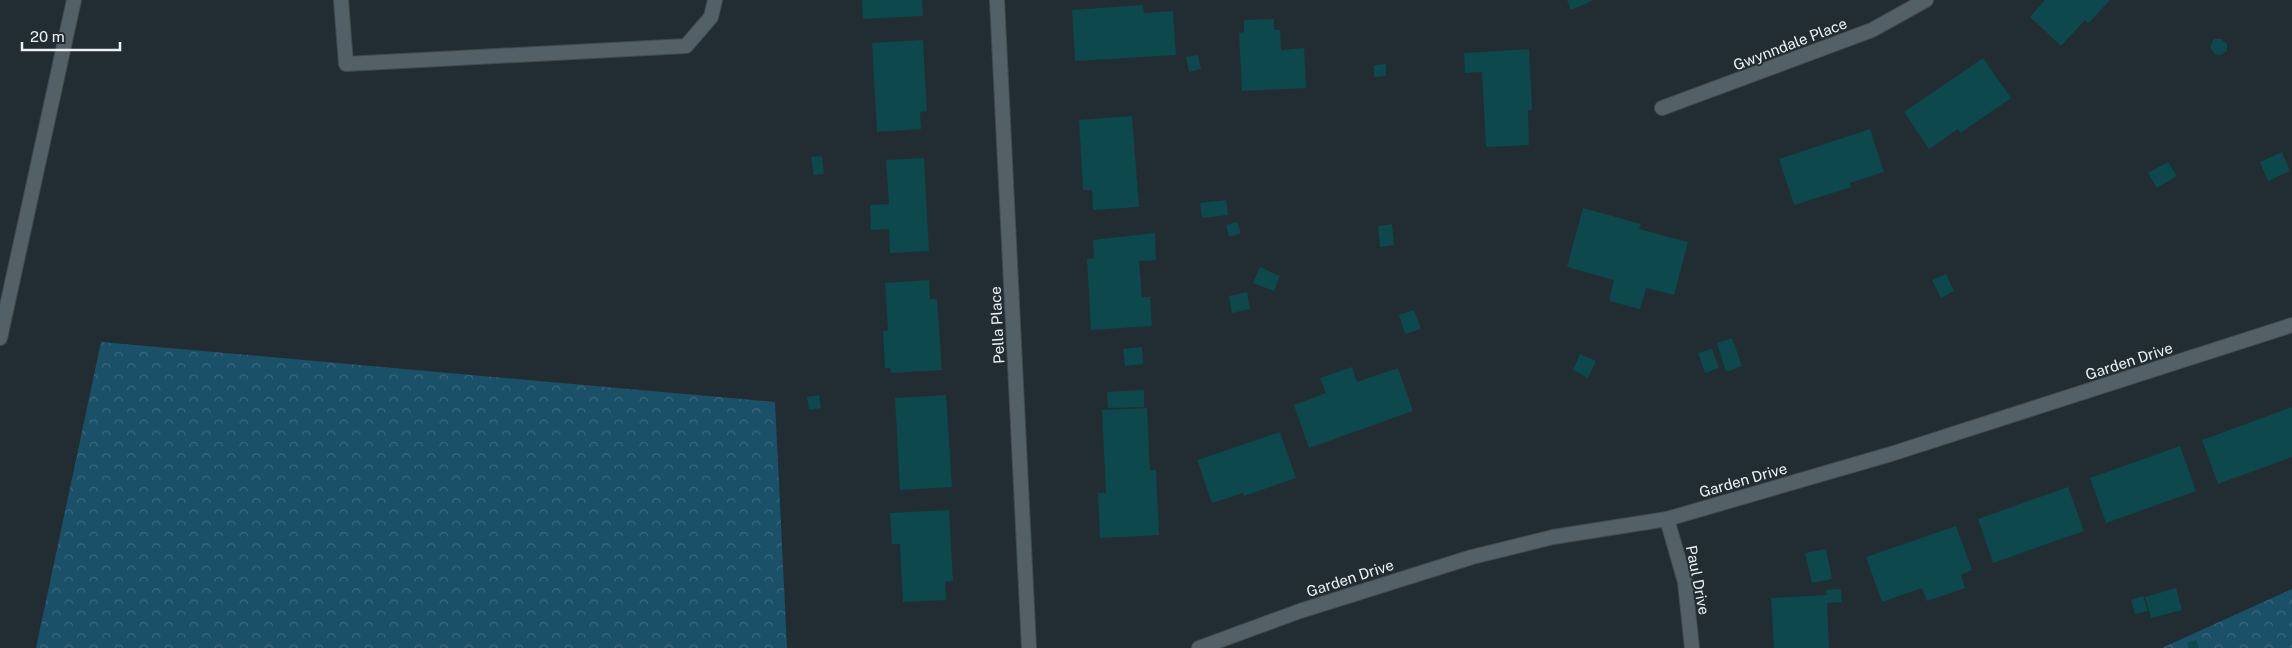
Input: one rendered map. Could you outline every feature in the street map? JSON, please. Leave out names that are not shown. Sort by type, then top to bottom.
[{"type":"street","points":[[0,338],[74,0]]},
{"type":"street","points":[[341,0],[346,64],[686,46],[711,17],[715,0]]},
{"type":"street","name":"Pella Place","points":[[997,0],[1029,648]]},
{"type":"street","name":"Gwynndale Place","points":[[1662,108],[1872,30],[1926,0]]},
{"type":"street","name":"Garden Drive","points":[[1198,648],[1300,611],[1472,557],[1553,537],[1667,519],[1891,454],[2292,325]]},
{"type":"street","name":"Paul Drive","points":[[1667,519],[1685,582],[1692,648]]},
{"type":"green space","points":[[101,342],[775,402],[787,648],[36,648]]},
{"type":"green space","points":[[2292,589],[2292,648],[2162,648]]},
{"type":"building","points":[[862,0],[922,0],[923,16],[863,19]]},
{"type":"building","points":[[1567,0],[1594,0],[1571,10]]},
{"type":"building","points":[[2045,0],[2110,0],[2088,24],[2085,20],[2061,46],[2030,17]]},
{"type":"building","points":[[1143,5],[1144,13],[1173,11],[1176,55],[1075,61],[1072,10]]},
{"type":"building","points":[[1274,19],[1274,30],[1280,30],[1281,50],[1304,48],[1306,88],[1242,91],[1239,33],[1244,32],[1244,20]]},
{"type":"building","points":[[2214,39],[2221,39],[2227,44],[2227,51],[2221,55],[2215,54],[2210,47]]},
{"type":"building","points":[[923,40],[927,111],[920,112],[921,129],[877,132],[872,43]]},
{"type":"building","points":[[1529,49],[1532,110],[1528,110],[1529,145],[1486,147],[1482,72],[1465,73],[1464,53]]},
{"type":"building","points":[[1198,55],[1201,69],[1189,72],[1186,57]]},
{"type":"building","points":[[1983,58],[2011,98],[1960,133],[1958,129],[1929,149],[1904,112]]},
{"type":"building","points":[[1386,64],[1386,76],[1374,77],[1374,65]]},
{"type":"building","points":[[1132,116],[1139,207],[1093,210],[1092,190],[1083,190],[1079,120]]},
{"type":"building","points":[[1870,129],[1884,172],[1850,183],[1851,187],[1794,205],[1779,159]]},
{"type":"building","points":[[2282,152],[2290,171],[2268,181],[2260,162]]},
{"type":"building","points":[[822,156],[824,174],[814,175],[811,157]]},
{"type":"building","points":[[924,158],[929,251],[890,253],[889,229],[871,230],[870,205],[889,204],[886,160]]},
{"type":"building","points":[[2168,162],[2177,176],[2157,188],[2148,173]]},
{"type":"building","points":[[1226,200],[1228,215],[1202,218],[1200,203]]},
{"type":"building","points":[[1583,208],[1641,224],[1639,229],[1688,242],[1674,295],[1646,288],[1640,309],[1609,301],[1614,280],[1567,267]]},
{"type":"building","points":[[1237,222],[1241,233],[1229,237],[1226,225]]},
{"type":"building","points":[[1392,224],[1394,245],[1380,247],[1378,226]]},
{"type":"building","points":[[1155,233],[1156,260],[1139,261],[1142,297],[1150,297],[1152,326],[1091,330],[1087,259],[1094,258],[1093,240]]},
{"type":"building","points":[[1260,267],[1280,276],[1274,291],[1253,283]]},
{"type":"building","points":[[1946,274],[1954,291],[1941,298],[1932,280]]},
{"type":"building","points":[[929,280],[930,299],[937,299],[942,370],[891,373],[890,368],[885,368],[883,331],[888,330],[885,283]]},
{"type":"building","points":[[1247,292],[1250,309],[1232,313],[1229,296]]},
{"type":"building","points":[[1414,310],[1421,329],[1405,334],[1399,315]]},
{"type":"building","points":[[1732,338],[1742,366],[1726,372],[1717,343]]},
{"type":"building","points":[[1142,347],[1143,364],[1125,366],[1123,349]]},
{"type":"building","points":[[1712,349],[1719,368],[1705,373],[1698,353]]},
{"type":"building","points":[[1580,354],[1596,361],[1588,378],[1573,370]]},
{"type":"building","points":[[1352,367],[1357,382],[1398,368],[1413,411],[1309,448],[1294,405],[1326,393],[1320,378]]},
{"type":"building","points":[[1144,390],[1144,407],[1108,408],[1107,392]]},
{"type":"building","points":[[819,395],[821,408],[809,410],[807,397]]},
{"type":"building","points":[[946,395],[952,487],[900,490],[895,398]]},
{"type":"building","points":[[2292,407],[2292,457],[2218,484],[2202,440]]},
{"type":"building","points":[[1147,408],[1150,470],[1156,470],[1159,535],[1100,538],[1098,493],[1106,493],[1102,410]]},
{"type":"building","points":[[1280,432],[1296,478],[1244,496],[1243,493],[1212,503],[1197,460]]},
{"type":"building","points":[[2180,446],[2196,491],[2106,523],[2090,478]]},
{"type":"building","points":[[2068,487],[2084,531],[1993,563],[1978,519]]},
{"type":"building","points":[[949,510],[953,581],[945,582],[946,600],[903,602],[900,544],[892,544],[890,513]]},
{"type":"building","points":[[1956,526],[1972,570],[1961,575],[1965,588],[1927,601],[1922,588],[1882,602],[1866,557]]},
{"type":"building","points":[[1826,549],[1832,579],[1812,583],[1805,553]]},
{"type":"building","points":[[2176,588],[2182,610],[2151,618],[2145,597]]},
{"type":"building","points":[[1841,589],[1842,602],[1827,603],[1829,648],[1774,648],[1771,598],[1827,595],[1826,590]]},
{"type":"building","points":[[2143,596],[2148,611],[2135,614],[2131,600]]},
{"type":"building","points":[[2196,640],[2199,648],[2189,648],[2187,643]]}]
